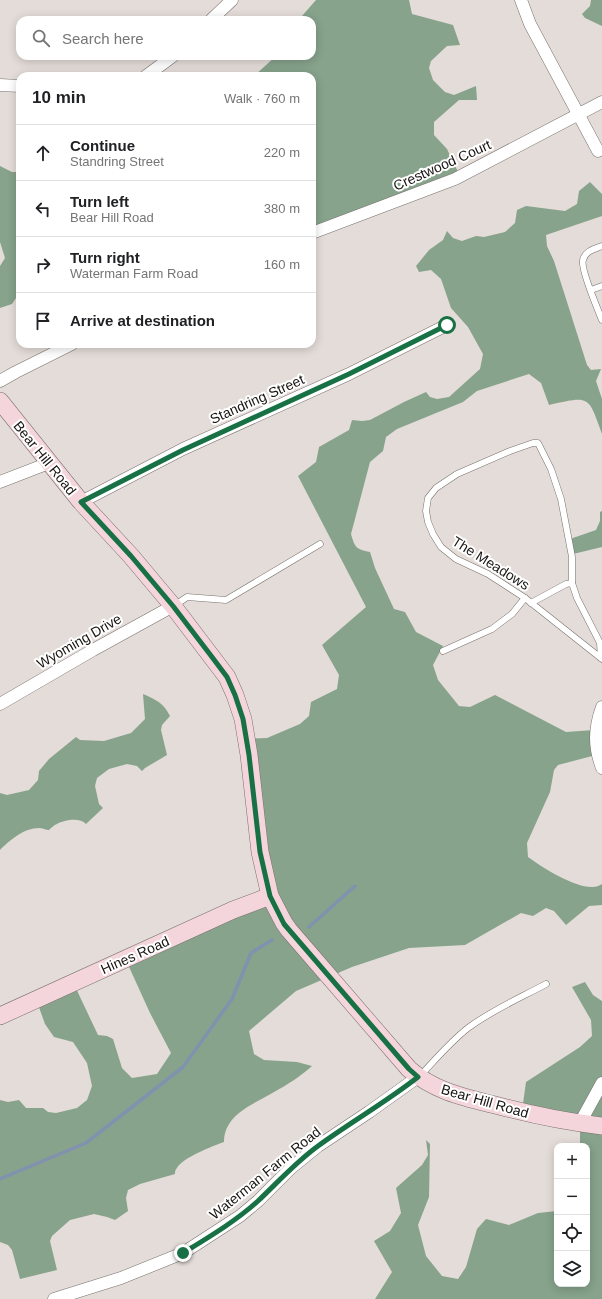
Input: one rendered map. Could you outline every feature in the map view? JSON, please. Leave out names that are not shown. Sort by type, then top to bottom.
[{"type":"street","points":[[215,16],[232,0]]},
{"type":"street","points":[[522,0],[530,24],[598,151]]},
{"type":"street","points":[[151,72],[168,60]]},
{"type":"street","points":[[0,85],[16,86]]},
{"type":"street","name":"Crestwood Court","points":[[316,231],[455,179],[602,102]]},
{"type":"street","name":"Standring Street","points":[[81,502],[183,450],[349,374],[447,325]]},
{"type":"street","points":[[0,381],[64,348]]},
{"type":"street","name":"Bear Hill Road","points":[[0,402],[81,502],[131,556],[173,606],[227,677],[243,719],[249,755],[260,852],[270,896],[288,930],[409,1069],[418,1077],[453,1094],[482,1103],[525,1113],[602,1126]]},
{"type":"street","points":[[0,482],[48,463]]},
{"type":"street","name":"Wyoming Drive","points":[[0,704],[173,606]]},
{"type":"street","points":[[601,765],[596,743],[596,722],[602,708]]},
{"type":"street","name":"Hines Road","points":[[0,1016],[227,913],[270,896]]},
{"type":"street","name":"Waterman Farm Road","points":[[54,1299],[128,1275],[183,1253],[240,1216],[258,1201],[291,1168],[318,1146],[418,1077]]},
{"type":"street","points":[[580,1122],[602,1083]]},
{"type":"lane","points":[[602,246],[592,249],[586,254],[582,266],[602,320]]},
{"type":"lane","points":[[591,290],[602,286]]},
{"type":"lane","name":"The Meadows","points":[[533,443],[538,443],[543,450],[551,469],[561,499],[572,557],[572,584],[577,598],[600,643],[602,658],[526,598],[488,574],[456,559],[441,547],[428,522],[426,511],[428,498],[436,488],[457,474],[510,451],[533,443]]},
{"type":"lane","points":[[173,606],[187,597],[226,600],[320,544]]},
{"type":"lane","points":[[531,603],[566,584],[572,584]]},
{"type":"lane","points":[[443,651],[492,629],[512,614],[526,598]]},
{"type":"lane","points":[[418,1077],[456,1038],[468,1028],[498,1009],[546,984]]},
{"type":"green space","points":[[316,0],[409,0],[412,14],[453,25],[460,45],[447,46],[431,61],[429,68],[433,80],[445,92],[454,95],[476,86],[477,100],[459,100],[434,122],[434,135],[447,149],[459,174],[316,229],[316,72],[258,72],[272,60],[316,60],[316,16],[302,16]]},
{"type":"green space","points":[[591,0],[602,0],[602,26],[585,18],[582,14],[590,6]]},
{"type":"green space","points":[[0,166],[12,172],[16,172],[16,298],[12,304],[0,308],[0,266],[5,258],[0,242]]},
{"type":"green space","points":[[590,182],[602,194],[602,216],[546,235],[547,246],[554,261],[587,365],[591,370],[601,369],[596,381],[602,399],[602,434],[590,405],[580,400],[573,400],[549,405],[541,383],[529,374],[477,391],[463,402],[397,429],[386,437],[383,451],[370,462],[351,534],[355,545],[359,549],[370,552],[375,568],[394,609],[405,612],[416,632],[443,646],[433,665],[438,680],[459,706],[470,707],[495,695],[566,732],[594,730],[596,755],[558,765],[554,770],[550,792],[527,843],[528,857],[568,881],[595,887],[602,884],[602,905],[589,906],[566,925],[554,911],[546,908],[533,916],[521,913],[465,945],[409,948],[352,967],[296,991],[249,1031],[254,1054],[264,1060],[297,1062],[312,1066],[289,1083],[249,1106],[235,1117],[225,1132],[224,1142],[185,1160],[176,1169],[175,1174],[140,1184],[128,1190],[126,1198],[128,1211],[115,1220],[94,1214],[70,1220],[52,1236],[50,1241],[57,1270],[20,1279],[12,1250],[8,1245],[0,1242],[0,1100],[8,1102],[19,1100],[26,1108],[43,1108],[48,1112],[56,1113],[77,1108],[87,1100],[92,1086],[87,1063],[73,1042],[54,1037],[45,1024],[36,999],[72,980],[98,1035],[107,1036],[113,1039],[122,1068],[132,1078],[157,1074],[171,1053],[150,1013],[125,958],[263,898],[243,739],[267,738],[300,724],[309,716],[311,702],[337,689],[339,675],[322,645],[366,607],[298,476],[316,462],[319,447],[349,430],[352,420],[370,420],[426,392],[430,397],[437,399],[449,397],[480,369],[483,354],[468,327],[451,308],[441,279],[431,270],[419,272],[416,266],[429,250],[443,240],[447,231],[453,238],[462,241],[476,236],[484,237],[505,232],[515,223],[517,210],[526,206],[565,211],[577,204],[579,191]]},
{"type":"green space","points":[[602,511],[602,547],[573,554],[570,539],[596,530],[600,521],[600,512]]},
{"type":"green space","points":[[143,694],[162,704],[170,716],[162,725],[161,730],[167,755],[142,771],[137,766],[127,764],[109,769],[97,778],[95,786],[99,804],[103,808],[86,824],[80,820],[68,820],[54,826],[49,830],[39,828],[28,830],[13,839],[0,850],[0,793],[7,795],[29,790],[38,780],[39,771],[49,759],[76,737],[80,740],[104,741],[131,733],[145,719]]},
{"type":"green space","points":[[585,982],[593,995],[602,1001],[602,1299],[375,1299],[392,1272],[374,1241],[390,1231],[401,1213],[396,1188],[422,1165],[428,1155],[426,1140],[430,1144],[429,1197],[418,1225],[426,1256],[442,1276],[458,1279],[466,1267],[477,1229],[486,1219],[509,1225],[538,1213],[554,1211],[554,1287],[590,1287],[590,1143],[580,1143],[580,1127],[522,1111],[526,1082],[580,1047],[592,1036],[591,1020],[572,987]]},
{"type":"waterway","points":[[309,927],[355,886]]},
{"type":"waterway","points":[[0,1179],[86,1143],[183,1067],[232,999],[251,953],[272,940]]},
{"type":"route","points":[[183,1253],[240,1216],[258,1201],[291,1168],[318,1146],[418,1077],[409,1069],[284,924],[270,896],[260,852],[249,755],[243,719],[227,677],[173,606],[131,556],[81,502],[183,450],[349,374],[447,325]]}]
